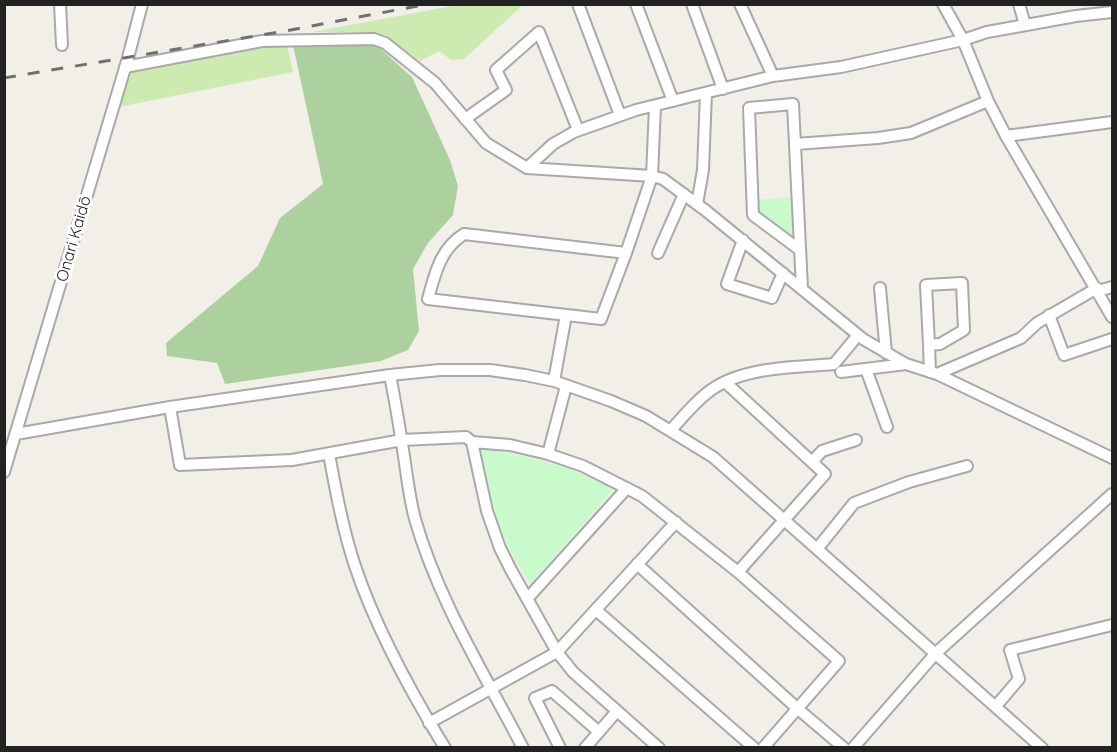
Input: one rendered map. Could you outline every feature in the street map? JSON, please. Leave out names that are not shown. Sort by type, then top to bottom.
[{"type":"street","points":[[60,4],[62,45]]},
{"type":"street","name":"Onari Kaidō","points":[[4,472],[142,4]]},
{"type":"street","points":[[578,4],[620,115]]},
{"type":"street","points":[[636,4],[673,101]]},
{"type":"street","points":[[692,4],[723,88]]},
{"type":"street","points":[[740,4],[773,76]]},
{"type":"street","points":[[943,4],[963,40],[988,101],[1006,136],[1113,317]]},
{"type":"street","points":[[1019,4],[1025,25]]},
{"type":"street","points":[[1073,4],[1076,16]]},
{"type":"street","points":[[527,168],[553,144],[578,130],[620,115],[773,76],[841,67],[963,40],[987,32],[1076,16],[1113,12]]},
{"type":"street","points":[[465,119],[506,90],[496,70],[538,32],[578,130]]},
{"type":"street","points":[[125,67],[262,41],[374,39],[385,44],[435,83],[486,142],[527,168],[652,176],[663,179],[743,240],[858,335],[886,353],[1113,458]]},
{"type":"street","points":[[697,204],[703,170],[706,93]]},
{"type":"street","points":[[795,144],[878,138],[911,133],[988,101]]},
{"type":"street","points":[[800,250],[753,214],[749,108],[793,104],[802,288]]},
{"type":"street","points":[[626,252],[464,234],[455,239],[440,258],[428,299],[601,319],[626,252],[652,176],[655,106]]},
{"type":"street","points":[[1006,136],[1113,122]]},
{"type":"street","points":[[658,253],[684,194]]},
{"type":"street","points":[[743,240],[727,284],[772,298],[783,273]]},
{"type":"street","points":[[929,345],[940,344],[964,330],[962,283],[926,285],[929,345],[933,373]]},
{"type":"street","points":[[933,373],[1021,338],[1036,323],[1049,315],[1097,289],[1113,287]]},
{"type":"street","points":[[880,288],[886,353]]},
{"type":"street","points":[[554,381],[566,315]]},
{"type":"street","points":[[1049,315],[1064,355],[1113,339]]},
{"type":"street","points":[[671,430],[709,392],[725,382],[760,372],[834,363],[858,335]]},
{"type":"street","points":[[841,372],[906,364]]},
{"type":"street","points":[[866,369],[887,427]]},
{"type":"street","points":[[16,434],[170,407],[390,375],[440,370],[490,370],[554,381],[646,416],[713,457],[784,522],[936,652],[1042,747]]},
{"type":"street","points":[[390,375],[407,482],[415,519],[427,555],[439,586],[523,747]]},
{"type":"street","points":[[725,382],[825,474],[738,572]]},
{"type":"street","points":[[548,454],[566,386]]},
{"type":"street","points":[[170,407],[180,465],[292,460],[402,440],[466,437],[472,442],[510,445],[548,454],[583,466],[642,496],[738,572],[839,661],[763,747]]},
{"type":"street","points":[[812,462],[822,451],[856,440]]},
{"type":"street","points":[[472,442],[487,511],[500,548],[557,652],[573,672],[659,747]]},
{"type":"street","points":[[329,454],[340,510],[355,566],[381,629],[429,723],[445,747]]},
{"type":"street","points":[[817,549],[854,503],[909,482],[967,466]]},
{"type":"street","points":[[527,599],[627,488]]},
{"type":"street","points":[[853,747],[936,652],[1113,494]]},
{"type":"street","points":[[429,723],[557,652],[676,522]]},
{"type":"street","points":[[637,564],[798,709],[844,747]]},
{"type":"street","points":[[596,610],[754,747]]},
{"type":"street","points":[[996,706],[1020,679],[1010,650],[1113,625]]},
{"type":"street","points":[[560,747],[535,698],[552,690],[598,732]]},
{"type":"street","points":[[585,747],[617,711]]},
{"type":"green space","points":[[457,5],[523,5],[464,59],[451,60],[439,51],[420,61],[385,35],[367,32],[312,32]]},
{"type":"green space","points":[[374,43],[412,77],[450,160],[458,186],[453,215],[428,243],[413,269],[419,331],[408,350],[381,361],[225,384],[217,363],[167,356],[166,343],[258,266],[280,218],[323,184],[293,45]]},
{"type":"green space","points":[[261,44],[287,44],[293,72],[119,107],[128,68]]},
{"type":"green space","points":[[791,197],[794,235],[785,237],[758,214],[754,200]]},
{"type":"green space","points":[[481,449],[549,463],[614,489],[530,584],[511,552],[495,514]]},
{"type":"railway","points":[[4,78],[285,31],[428,4]]}]
